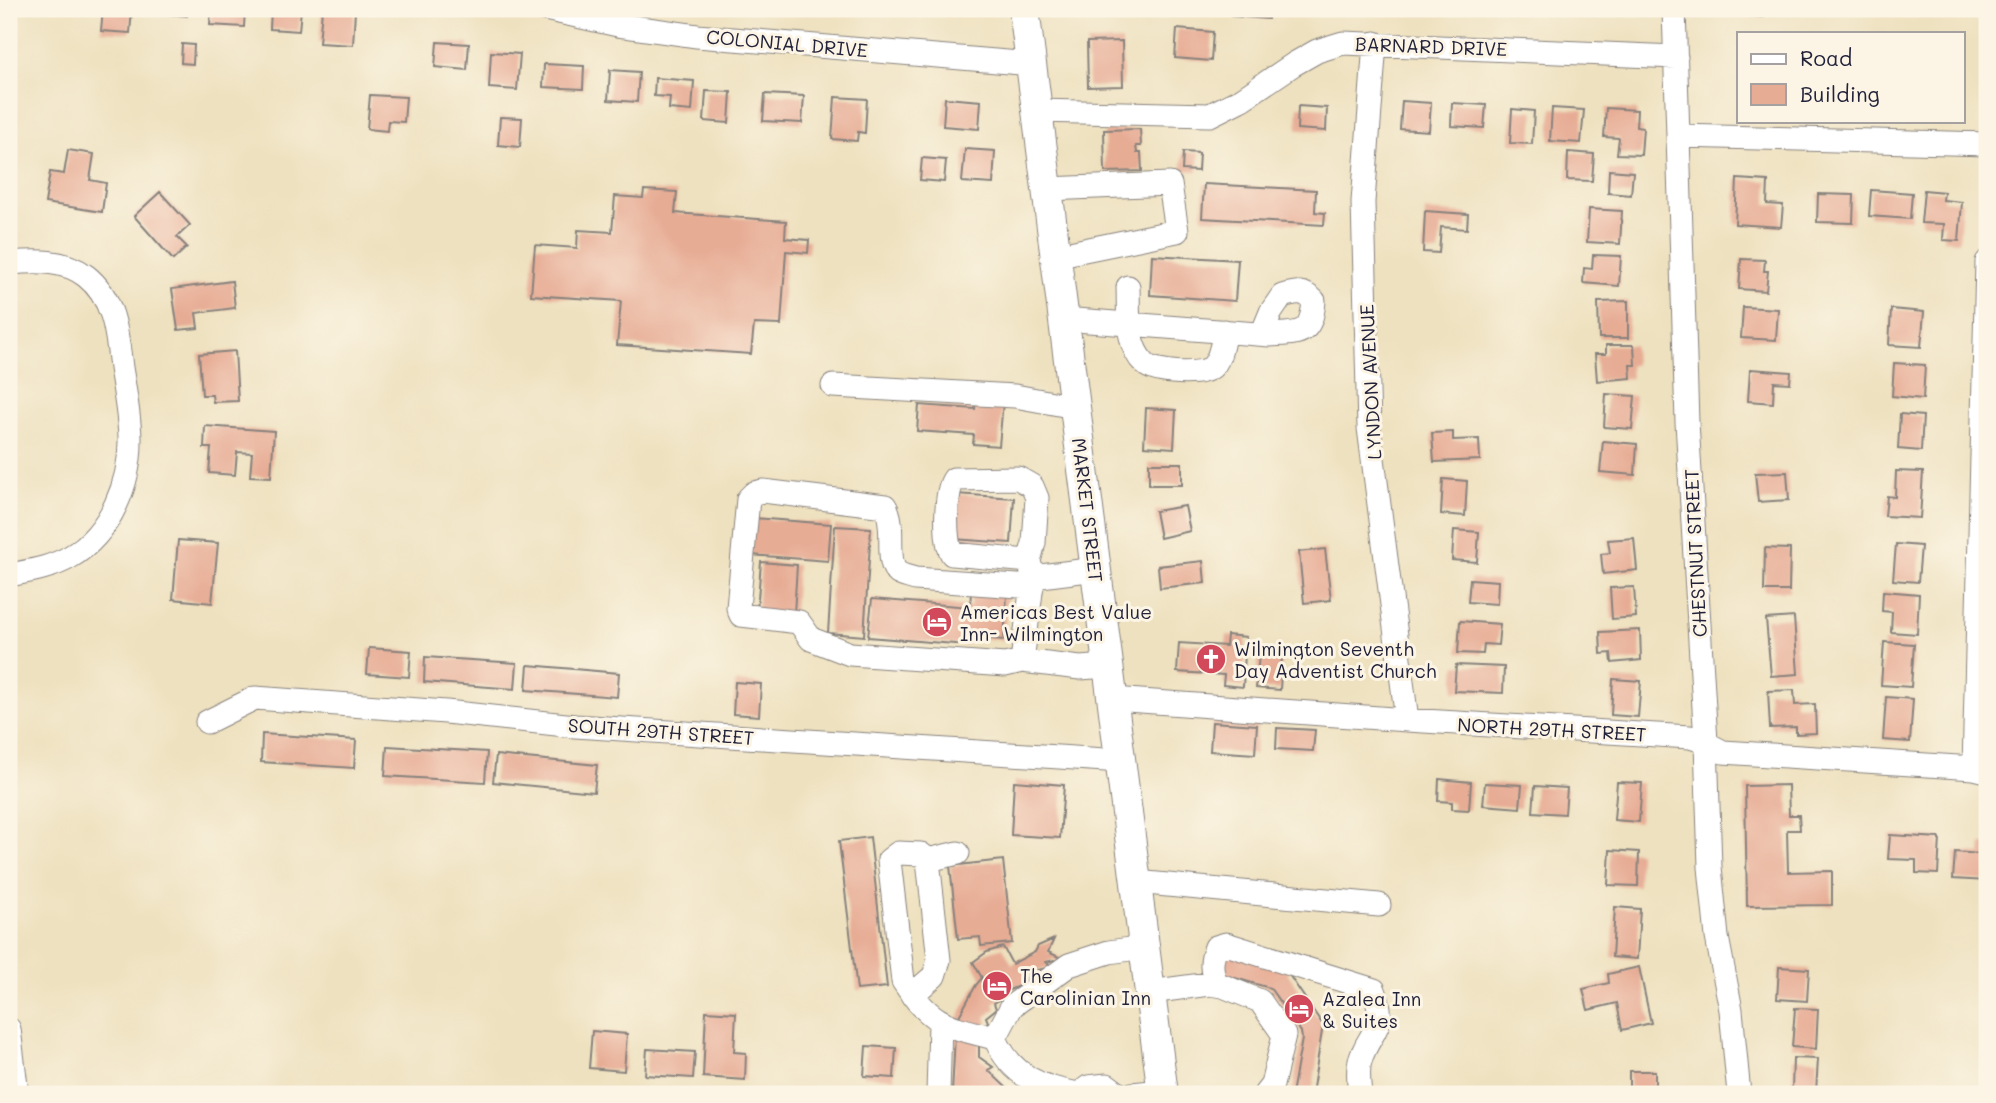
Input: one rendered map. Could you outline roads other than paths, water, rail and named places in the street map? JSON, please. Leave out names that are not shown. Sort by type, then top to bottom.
[{"type":"main road","name":"MARKET STREET","points":[[1024,9],[1162,1092]]},
{"type":"street","name":"COLONIAL DRIVE","points":[[545,9],[600,15],[697,36],[1031,64]]},
{"type":"street","name":"CHESTNUT STREET","points":[[1674,9],[1687,422],[1706,742],[1712,903],[1731,1010],[1739,1094]]},
{"type":"street","name":"BARNARD DRIVE","points":[[1037,111],[1209,115],[1242,99],[1317,51],[1343,43],[1676,57]]},
{"type":"street","name":"LYNDON AVENUE","points":[[1375,43],[1363,202],[1370,428],[1407,720]]},
{"type":"street","points":[[1679,135],[1987,144]]},
{"type":"street","points":[[1047,189],[1170,184],[1177,231],[1055,256]]},
{"type":"street","points":[[9,263],[48,262],[76,269],[94,282],[108,301],[116,329],[130,439],[123,487],[96,536],[60,562],[14,574]]},
{"type":"street","points":[[1980,770],[1987,262]]},
{"type":"street","points":[[1128,286],[1129,324],[1133,345],[1145,365],[1154,369],[1199,373],[1212,367],[1219,358],[1225,331]]},
{"type":"street","points":[[1063,319],[1262,334]]},
{"type":"street","points":[[833,386],[1015,396],[1075,407]]},
{"type":"street","points":[[1022,661],[1031,575],[1034,543],[1037,498],[1032,486],[1018,478],[954,479],[950,488],[947,541],[952,554],[1031,575]]},
{"type":"street","points":[[1096,569],[1031,575],[915,579],[899,574],[892,566],[892,527],[890,514],[885,506],[763,491],[754,493],[748,499],[738,608],[741,615],[799,622],[811,639],[850,654],[1005,665],[1022,661],[1080,668],[1108,666]]},
{"type":"street","name":"SOUTH 29TH STREET","points":[[207,722],[255,698],[446,712],[575,726],[1121,761]]},
{"type":"street","name":"NORTH 29TH STREET","points":[[1113,699],[1690,737],[1723,752],[1980,770]]},
{"type":"street","points":[[912,995],[934,976],[939,960],[928,860],[921,854],[898,853],[890,860],[903,981],[912,995],[922,1009],[940,1023],[995,1038]]},
{"type":"street","points":[[928,860],[958,853]]},
{"type":"street","points":[[1136,882],[1379,905]]},
{"type":"street","points":[[1217,985],[1212,973],[1211,959],[1216,947],[1226,944],[1374,990],[1380,1005],[1377,1030],[1358,1065],[1360,1094]]},
{"type":"street","points":[[995,1038],[1012,1006],[1069,965],[1109,952],[1144,947]]},
{"type":"street","points":[[1150,992],[1217,985],[1260,1001],[1283,1035],[1272,1085],[1265,1094]]},
{"type":"street","points":[[938,1094],[940,1023]]},
{"type":"street","points":[[9,1029],[17,1094]]},
{"type":"street","points":[[995,1038],[1002,1055],[1024,1077],[1067,1093],[1079,1094],[1088,1087],[1107,1085],[1119,1094]]},
{"type":"street","points":[[1132,1094],[1162,1092]]},
{"type":"place","name":"Americas Best Value Inn- Wilmington","points":[[937,622]]},
{"type":"place","name":"Wilmington Seventh Day Adventist Church","points":[[1211,659]]},
{"type":"place","name":"The Carolinian Inn","points":[[997,986]]},
{"type":"place","name":"Azalea Inn & Suites","points":[[1299,1009]]}]
